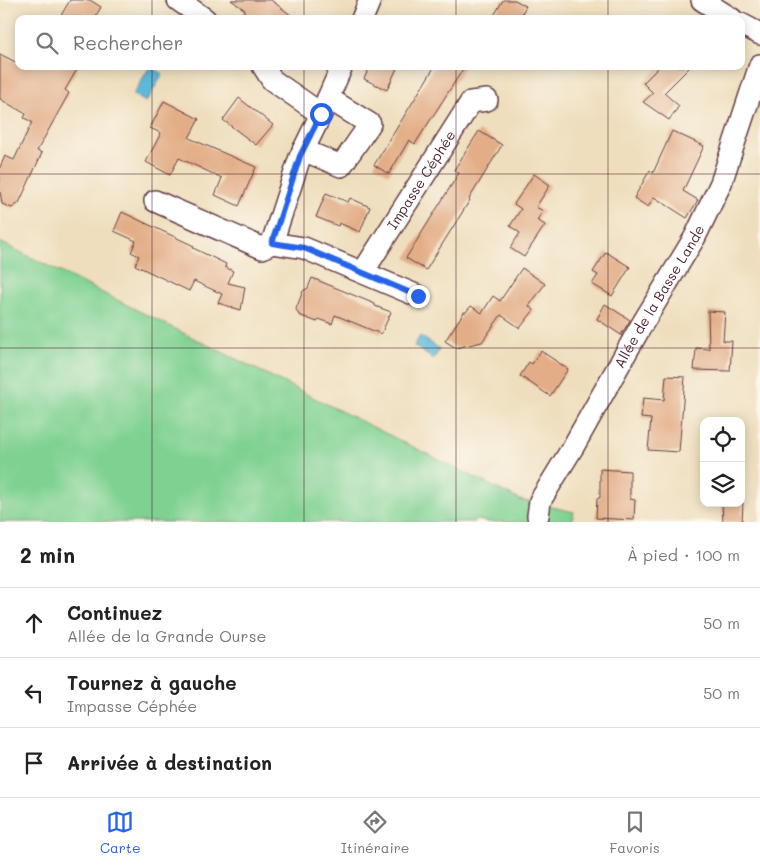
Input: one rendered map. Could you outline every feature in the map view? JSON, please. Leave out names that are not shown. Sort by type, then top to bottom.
[{"type":"street","points":[[178,0],[199,15]]},
{"type":"street","points":[[364,15],[370,0]]},
{"type":"street","points":[[702,0],[726,15]]},
{"type":"street","points":[[745,26],[760,34]]},
{"type":"street","name":"Allée de la Basse Lande","points":[[538,516],[540,501],[574,447],[641,326],[695,237],[721,183],[760,65]]},
{"type":"street","points":[[266,70],[272,80],[325,106],[370,124],[341,166],[303,150]]},
{"type":"street","points":[[272,243],[303,150],[340,70]]},
{"type":"street","name":"Impasse Céphée","points":[[363,272],[471,102],[487,100]]},
{"type":"street","points":[[155,201],[262,248],[272,243],[304,248],[418,296]]},
{"type":"green space","points":[[0,242],[520,500],[574,512],[572,522],[487,522],[475,519],[473,522],[0,522]]},
{"type":"water","points":[[148,70],[156,70],[163,74],[146,102],[133,95]]},
{"type":"water","points":[[420,336],[440,349],[433,359],[414,346]]},
{"type":"building","points":[[70,0],[90,0],[101,7],[96,15],[61,15]]},
{"type":"building","points":[[231,0],[271,0],[291,15],[242,15],[245,10]]},
{"type":"building","points":[[503,0],[515,0],[526,6],[521,15],[494,15]]},
{"type":"building","points":[[0,54],[15,62],[15,70],[77,70],[65,90],[69,93],[37,151],[42,153],[19,203],[12,208],[2,204],[0,167],[5,156],[14,160],[32,122],[24,118],[26,114],[0,99]]},
{"type":"building","points":[[368,70],[396,70],[387,90],[364,79]]},
{"type":"building","points":[[433,70],[462,70],[415,144],[409,140],[389,174],[374,165]]},
{"type":"building","points":[[656,70],[687,70],[664,93],[679,106],[669,120],[643,102],[653,93],[643,83]]},
{"type":"building","points":[[239,98],[273,125],[256,145],[223,120]]},
{"type":"building","points":[[164,101],[199,119],[189,138],[256,167],[239,206],[215,195],[222,178],[179,158],[170,175],[146,162],[161,133],[150,128]]},
{"type":"building","points":[[479,131],[502,145],[426,270],[406,258],[459,173],[454,170]]},
{"type":"building","points":[[672,131],[704,146],[683,191],[698,200],[687,218],[654,197],[648,207],[634,198],[650,170],[653,173]]},
{"type":"building","points":[[534,174],[550,185],[536,207],[543,211],[537,220],[545,225],[524,257],[510,248],[520,233],[510,226],[521,209],[514,204]]},
{"type":"building","points":[[326,193],[348,202],[350,198],[370,207],[360,232],[339,223],[338,226],[316,217]]},
{"type":"building","points":[[122,212],[194,246],[193,248],[226,264],[225,267],[233,271],[228,283],[245,287],[241,310],[218,303],[222,294],[194,281],[189,291],[135,265],[139,256],[131,252],[136,241],[114,231]]},
{"type":"building","points":[[606,252],[630,267],[612,296],[592,284],[598,275],[593,272]]},
{"type":"building","points":[[522,268],[545,284],[529,306],[534,310],[520,328],[501,315],[482,342],[456,348],[445,341],[464,312],[471,306],[482,313],[493,296],[500,301]]},
{"type":"building","points":[[312,278],[391,312],[381,334],[335,315],[332,324],[319,319],[317,322],[299,315],[296,309],[303,291],[308,288]]},
{"type":"building","points":[[605,304],[630,320],[621,335],[597,319]]},
{"type":"building","points":[[708,311],[725,312],[723,341],[732,341],[730,371],[694,370],[696,348],[709,349]]},
{"type":"building","points":[[541,351],[568,369],[550,396],[520,376],[529,362],[532,364]]},
{"type":"building","points":[[666,376],[685,377],[679,452],[648,450],[651,419],[641,418],[643,398],[664,400]]},
{"type":"building","points":[[600,469],[630,471],[630,499],[635,500],[634,520],[596,518],[597,498],[600,498]]},
{"type":"building","points":[[722,507],[743,507],[742,522],[723,522]]},
{"type":"route","points":[[321,114],[300,156],[272,243],[304,248],[418,296]]}]
